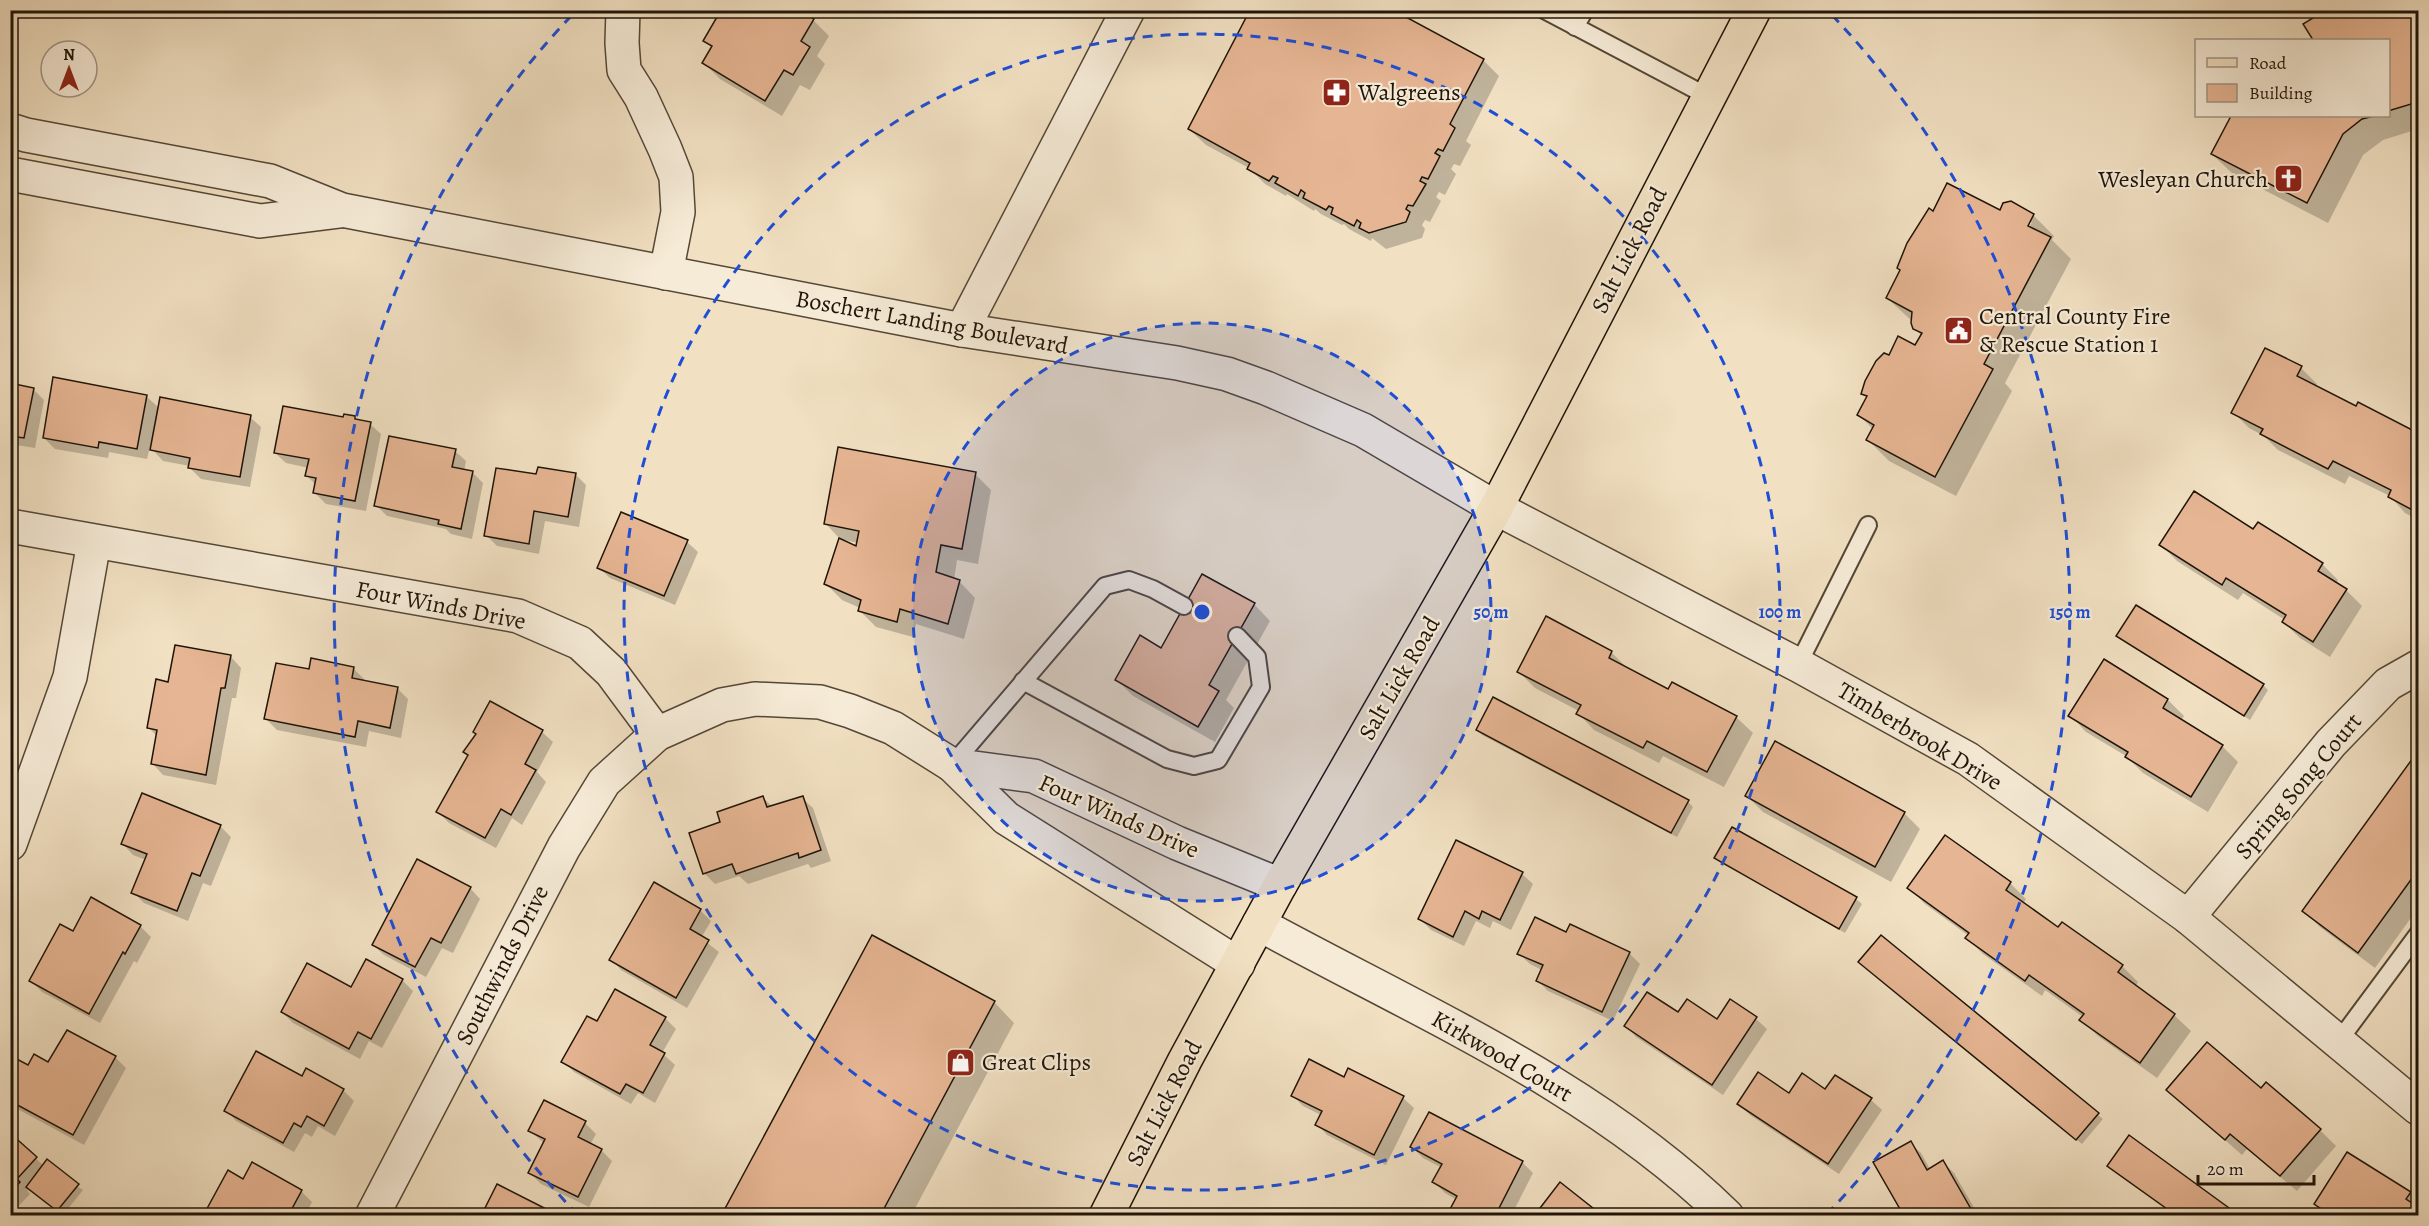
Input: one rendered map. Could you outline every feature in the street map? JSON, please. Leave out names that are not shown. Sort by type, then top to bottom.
[{"type":"main road","name":"Salt Lick Road","points":[[1106,1215],[1185,1060],[1280,885],[1496,508],[1754,10]]},
{"type":"street","points":[[623,10],[624,70],[641,97],[666,149],[676,177],[678,212],[666,273]]},
{"type":"street","points":[[962,330],[1128,10]]},
{"type":"street","name":"Boschert Landing Boulevard","points":[[10,130],[26,135],[270,181],[342,210],[962,330],[1176,363],[1227,374],[1266,388],[1363,430],[1496,508]]},
{"type":"street","name":"Boschert Landing Boulevard","points":[[10,174],[260,221],[342,210]]},
{"type":"street","name":"Timberbrook Drive","points":[[1496,508],[1798,665],[1968,759],[2188,917],[2418,1108]]},
{"type":"street","name":"Four Winds Drive","points":[[10,526],[518,616],[580,643],[611,672],[657,734],[722,705],[755,699],[820,702],[850,711],[893,728],[952,765],[1006,818],[1238,964]]},
{"type":"street","points":[[10,844],[69,677],[94,542]]},
{"type":"street","name":"Spring Song Court","points":[[2188,917],[2331,743],[2388,684],[2418,668]]},
{"type":"street","name":"Southwinds Drive","points":[[372,1215],[564,847],[604,782],[657,734]]},
{"type":"street","name":"Four Winds Drive","points":[[952,765],[1034,776],[1176,843],[1280,885]]},
{"type":"street","name":"Kirkwood Court","points":[[1259,924],[1485,1043],[1551,1081],[1653,1152],[1697,1186],[1728,1215]]},
{"type":"lane","points":[[1544,10],[1709,97]]},
{"type":"lane","points":[[1575,27],[1585,10]]},
{"type":"lane","points":[[1798,665],[1868,525]]},
{"type":"lane","points":[[952,765],[1105,586],[1129,579],[1184,606]]},
{"type":"lane","points":[[1023,681],[1167,759],[1194,766],[1218,760],[1261,687],[1257,657],[1237,636]]},
{"type":"lane","points":[[2338,1042],[2418,934]]},
{"type":"building","points":[[721,10],[800,10],[814,19],[801,41],[810,47],[793,75],[784,70],[765,101],[702,63],[712,46],[703,41]]},
{"type":"building","name":"Walgreens","points":[[1250,10],[1393,10],[1484,59],[1450,124],[1455,128],[1443,151],[1438,149],[1435,153],[1440,156],[1428,179],[1422,177],[1420,181],[1426,184],[1413,206],[1408,205],[1406,209],[1410,212],[1406,222],[1369,233],[1359,228],[1361,223],[1357,220],[1354,226],[1331,214],[1333,208],[1329,206],[1326,210],[1303,198],[1305,193],[1301,190],[1298,196],[1275,183],[1278,178],[1273,176],[1269,181],[1247,169],[1250,163],[1188,129]]},
{"type":"building","points":[[2326,10],[2418,10],[2418,102],[2390,110],[2390,39],[2312,39],[2303,24]]},
{"type":"building","name":"Wesleyan Church","points":[[2230,117],[2370,117],[2362,119],[2343,134],[2307,203],[2211,154]]},
{"type":"building","name":"Central County Fire & Rescue Station 1","points":[[1947,183],[2000,210],[2003,203],[2011,201],[2034,214],[2028,226],[2051,237],[1984,364],[1993,369],[1935,477],[1866,440],[1874,425],[1857,415],[1867,396],[1861,394],[1865,381],[1876,361],[1884,353],[1889,355],[1898,336],[1915,345],[1922,333],[1913,329],[1912,312],[1886,298],[1900,270],[1897,268],[1907,243],[1929,208],[1933,211]]},
{"type":"building","points":[[2265,348],[2302,366],[2297,376],[2356,406],[2358,402],[2418,433],[2418,513],[2388,497],[2391,490],[2333,461],[2328,469],[2260,434],[2263,429],[2231,413]]},
{"type":"building","points":[[53,377],[147,395],[137,449],[99,442],[98,448],[43,438]]},
{"type":"building","points":[[10,383],[34,388],[24,438],[10,436]]},
{"type":"building","points":[[160,397],[251,415],[240,477],[188,468],[190,458],[150,450]]},
{"type":"building","points":[[283,406],[343,417],[344,414],[355,416],[355,419],[371,422],[355,501],[313,493],[316,478],[305,476],[309,459],[274,453]]},
{"type":"building","points":[[389,436],[456,449],[452,467],[473,471],[461,529],[438,524],[439,520],[374,506]]},
{"type":"building","points":[[838,447],[976,472],[962,549],[941,545],[936,572],[960,580],[948,624],[900,609],[897,622],[858,611],[861,600],[824,584],[839,538],[856,546],[859,531],[824,524]]},
{"type":"building","points":[[538,467],[576,473],[568,517],[534,511],[529,544],[484,536],[496,468],[536,474]]},
{"type":"building","points":[[2194,491],[2253,529],[2258,522],[2323,563],[2318,571],[2347,589],[2313,642],[2282,622],[2286,615],[2226,578],[2222,585],[2159,545]]},
{"type":"building","points":[[621,512],[688,540],[664,596],[597,568]]},
{"type":"building","points":[[1202,574],[1255,603],[1209,685],[1219,691],[1198,727],[1115,680],[1140,635],[1161,648]]},
{"type":"building","points":[[2136,605],[2264,684],[2244,716],[2116,636]]},
{"type":"building","points":[[1546,616],[1612,651],[1609,658],[1668,689],[1672,682],[1737,716],[1707,772],[1647,741],[1643,748],[1576,714],[1581,705],[1517,672]]},
{"type":"building","points":[[175,645],[231,655],[225,688],[221,688],[206,775],[151,764],[157,730],[147,728],[156,679],[168,682]]},
{"type":"building","points":[[311,658],[354,667],[352,678],[398,687],[390,728],[358,721],[355,737],[264,719],[276,663],[309,669]]},
{"type":"building","points":[[2104,659],[2168,699],[2163,708],[2223,745],[2191,797],[2125,757],[2128,752],[2068,716]]},
{"type":"building","points":[[1493,697],[1689,800],[1671,833],[1476,730]]},
{"type":"building","points":[[490,701],[543,730],[525,764],[536,770],[511,815],[501,809],[485,838],[436,812],[468,755],[463,752],[476,734],[473,732]]},
{"type":"building","points":[[1775,741],[1905,812],[1875,867],[1745,796]]},
{"type":"building","points":[[2418,751],[2418,870],[2358,953],[2302,911]]},
{"type":"building","points":[[142,793],[221,825],[200,876],[192,873],[177,911],[131,893],[147,854],[121,844]]},
{"type":"building","points":[[763,796],[767,807],[803,796],[821,850],[799,858],[798,853],[736,874],[732,864],[703,874],[689,833],[720,822],[717,812]]},
{"type":"building","points":[[1732,827],[1857,897],[1839,929],[1714,858]]},
{"type":"building","points":[[1945,835],[2011,882],[2006,890],[2058,927],[2062,922],[2123,965],[2118,972],[2175,1014],[2140,1063],[2079,1020],[2084,1014],[2029,975],[2025,981],[1965,938],[1969,933],[1907,888]]},
{"type":"building","points":[[1456,840],[1523,872],[1500,920],[1482,911],[1479,919],[1465,911],[1453,937],[1418,919]]},
{"type":"building","points":[[417,859],[471,887],[441,943],[431,938],[415,967],[372,945]]},
{"type":"building","points":[[654,882],[701,909],[690,929],[709,940],[676,998],[609,960]]},
{"type":"building","points":[[91,897],[141,925],[125,954],[123,952],[89,1014],[29,981],[60,924],[73,931]]},
{"type":"building","points":[[1535,917],[1566,932],[1570,924],[1630,952],[1602,1012],[1536,981],[1543,965],[1517,954]]},
{"type":"building","points":[[872,935],[995,1001],[880,1216],[721,1216]]},
{"type":"building","points":[[1881,935],[2099,1113],[2076,1140],[1858,962]]},
{"type":"building","points":[[366,959],[403,979],[371,1039],[358,1032],[349,1049],[281,1012],[307,963],[351,987]]},
{"type":"building","points":[[615,989],[666,1017],[650,1045],[665,1053],[643,1093],[626,1084],[620,1094],[561,1062],[587,1016],[597,1021]]},
{"type":"building","points":[[1647,992],[1678,1012],[1687,999],[1717,1019],[1730,999],[1757,1017],[1712,1085],[1624,1026]]},
{"type":"building","points":[[67,1030],[116,1056],[73,1135],[10,1101],[10,1062],[13,1057],[28,1065],[34,1054],[48,1062]]},
{"type":"building","points":[[2207,1042],[2261,1088],[2266,1082],[2321,1129],[2280,1176],[2230,1134],[2225,1140],[2166,1090]]},
{"type":"building","points":[[256,1051],[302,1076],[306,1068],[344,1089],[324,1126],[307,1116],[301,1127],[294,1123],[283,1143],[224,1111]]},
{"type":"building","points":[[1309,1059],[1344,1077],[1348,1068],[1404,1096],[1374,1155],[1315,1125],[1322,1111],[1291,1096]]},
{"type":"building","points":[[1758,1072],[1789,1093],[1802,1073],[1825,1089],[1835,1075],[1872,1098],[1828,1164],[1737,1104]]},
{"type":"building","points":[[544,1100],[586,1121],[578,1137],[602,1149],[578,1197],[528,1173],[545,1139],[528,1131]]},
{"type":"building","points":[[1429,1112],[1523,1161],[1495,1216],[1454,1216],[1448,1213],[1457,1196],[1432,1182],[1442,1164],[1410,1147]]},
{"type":"building","points":[[10,1133],[37,1157],[17,1179],[20,1182],[10,1193]]},
{"type":"building","points":[[2129,1135],[2240,1216],[2177,1216],[2107,1166]]},
{"type":"building","points":[[1911,1141],[1927,1170],[1943,1160],[1975,1216],[1904,1216],[1873,1162]]},
{"type":"building","points":[[2347,1152],[2411,1192],[2406,1199],[2418,1207],[2418,1216],[2332,1216],[2314,1204]]},
{"type":"building","points":[[47,1159],[79,1184],[57,1211],[26,1187]]},
{"type":"building","points":[[252,1162],[302,1190],[288,1216],[203,1216],[228,1170],[243,1179]]},
{"type":"building","points":[[1560,1182],[1603,1216],[1541,1216],[1537,1212]]},
{"type":"building","points":[[497,1184],[560,1216],[481,1216]]},
{"type":"place","name":"Walgreens","points":[[1337,92]]},
{"type":"place","name":"Wesleyan Church","points":[[2289,179]]},
{"type":"place","name":"Central County Fire & Rescue Station 1","points":[[1958,330]]},
{"type":"place","name":"Great Clips","points":[[961,1062]]}]
